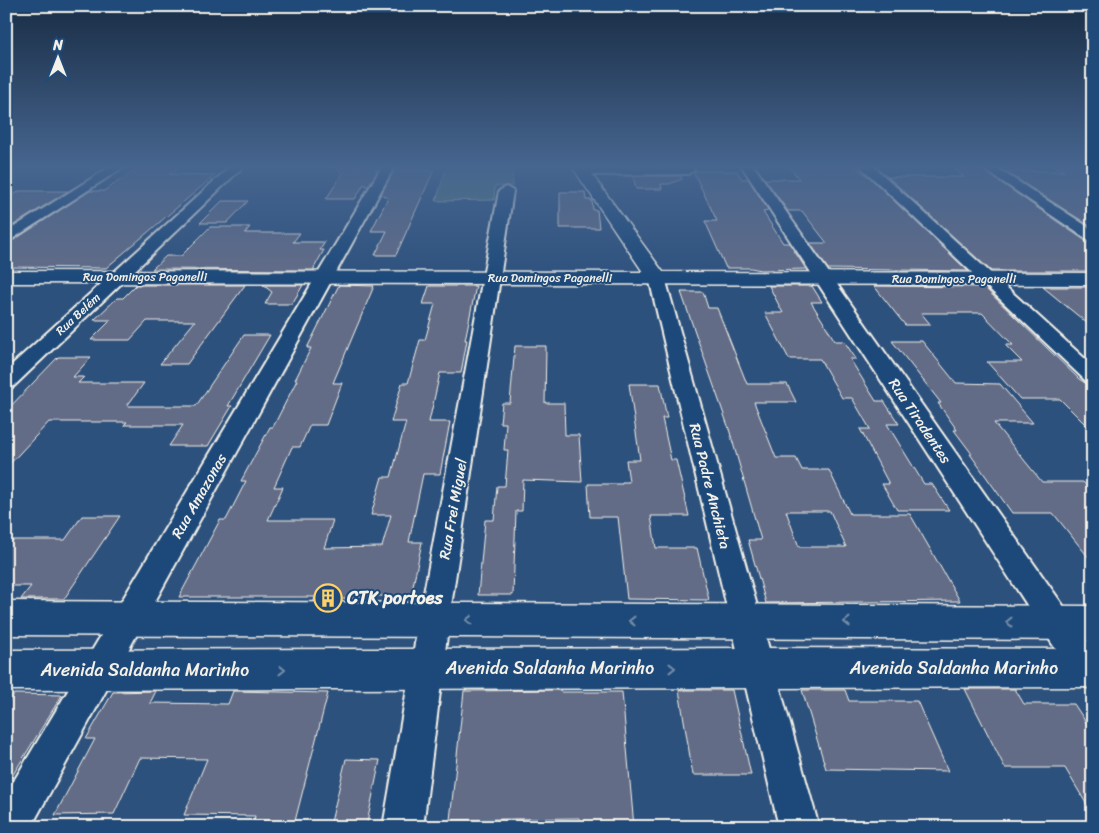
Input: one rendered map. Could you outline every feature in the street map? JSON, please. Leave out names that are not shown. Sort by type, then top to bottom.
[{"type":"street","points":[[6,239],[61,204]]},
{"type":"street","name":"Rua Belém","points":[[6,382],[197,204]]},
{"type":"street","name":"Rua Amazonas","points":[[9,827],[367,204]]},
{"type":"street","name":"Rua Frei Miguel","points":[[403,827],[434,620],[504,204]]},
{"type":"street","name":"Rua Padre Anchieta","points":[[605,204],[657,278],[744,621],[799,827]]},
{"type":"street","name":"Rua Tiradentes","points":[[773,204],[1091,671]]},
{"type":"street","points":[[907,204],[1093,377]]},
{"type":"street","points":[[1043,204],[1093,237]]},
{"type":"street","name":"Rua Domingos Paganelli","points":[[6,277],[1093,280]]},
{"type":"street","points":[[6,618],[1093,623]]},
{"type":"street","name":"Avenida Saldanha Marinho","points":[[6,670],[757,667],[1091,671]]},
{"type":"building","points":[[6,204],[48,204],[6,230]]},
{"type":"building","points":[[70,204],[181,204],[106,268],[6,267],[6,245]]},
{"type":"building","points":[[219,204],[245,204],[227,223],[200,223]]},
{"type":"building","points":[[385,204],[419,204],[396,255],[375,255],[387,231],[371,231]]},
{"type":"building","points":[[560,204],[592,204],[593,210],[597,210],[599,228],[560,228]]},
{"type":"building","points":[[709,204],[764,204],[769,211],[763,212],[783,243],[789,243],[806,269],[761,270],[726,268],[705,221],[717,221]]},
{"type":"building","points":[[783,204],[897,204],[968,271],[828,269],[810,243],[827,243],[802,211],[788,211]]},
{"type":"building","points":[[917,204],[1032,204],[1087,242],[1093,243],[1093,271],[991,271]]},
{"type":"building","points":[[1056,204],[1093,204],[1093,228]]},
{"type":"building","points":[[210,227],[250,227],[245,233],[300,233],[293,242],[325,242],[320,250],[324,250],[313,270],[152,269],[166,256],[181,256]]},
{"type":"building","points":[[136,285],[245,285],[187,364],[160,364],[195,321],[147,321],[130,340],[91,340],[111,320],[94,320],[117,298],[123,298]]},
{"type":"building","points":[[263,285],[303,285],[292,304],[265,304],[272,292]]},
{"type":"building","points":[[339,285],[374,286],[333,383],[342,383],[326,425],[310,425],[300,447],[292,447],[274,487],[283,487],[268,520],[333,520],[324,548],[382,547],[391,515],[371,515],[382,477],[391,477],[406,422],[391,422],[402,383],[408,383],[420,340],[425,340],[435,304],[423,304],[429,286],[476,286],[465,340],[467,340],[461,373],[440,373],[429,422],[450,422],[440,474],[423,474],[409,542],[422,542],[411,596],[359,596],[358,599],[341,599],[341,601],[314,601],[315,597],[179,597],[220,520],[226,520],[246,481],[241,481],[270,427],[273,427],[297,380],[295,380],[311,348],[307,348]]},
{"type":"building","points":[[769,286],[812,286],[822,302],[811,302],[835,341],[844,341],[856,359],[850,359],[876,401],[884,401],[899,424],[887,424],[924,484],[932,484],[949,510],[897,510],[882,484],[889,484],[860,429],[870,429],[852,398],[842,398],[820,359],[789,359],[765,313],[783,313]]},
{"type":"building","points":[[874,286],[984,287],[1079,379],[1093,388],[1093,432],[1060,399],[1020,399],[987,362],[1022,362],[1005,345],[1013,345],[982,313],[921,313],[931,325],[905,325]]},
{"type":"building","points":[[1043,287],[1093,287],[1093,328]]},
{"type":"building","points":[[681,292],[703,292],[708,308],[717,308],[747,384],[787,384],[796,402],[754,402],[776,458],[796,458],[802,470],[829,470],[850,514],[910,514],[960,601],[766,603],[748,540],[761,540],[729,429]],"holes":[[[786,511],[830,511],[846,547],[799,547]]]},
{"type":"building","points":[[244,335],[270,335],[228,406],[232,406],[208,446],[169,446],[183,425],[124,425],[127,422],[49,422],[6,468],[6,411],[58,357],[91,357],[73,377],[84,377],[78,383],[144,383],[127,406],[196,406]]},
{"type":"building","points":[[892,341],[922,341],[956,383],[1000,384],[1033,423],[994,423],[1042,482],[1083,482],[1093,493],[1093,563],[1053,513],[1012,513],[954,430],[957,430],[938,403],[941,403]]},
{"type":"building","points":[[515,346],[546,346],[545,403],[564,403],[565,435],[579,435],[582,482],[523,480],[522,511],[516,511],[513,595],[478,595],[485,520],[494,520],[497,486],[505,486],[508,450],[504,450],[506,423],[500,423],[502,403],[510,403]]},
{"type":"building","points":[[629,384],[660,384],[667,418],[662,418],[671,460],[676,460],[689,516],[651,516],[656,548],[697,548],[709,600],[627,599],[618,517],[590,517],[588,484],[622,484],[622,482],[629,482],[626,460],[640,460]]},
{"type":"building","points":[[82,516],[120,516],[64,599],[21,599],[31,586],[6,586],[6,540],[65,540]]},
{"type":"building","points":[[965,689],[1015,689],[1024,704],[1074,704],[1093,733],[1093,815],[1065,768],[1005,768]]},
{"type":"building","points":[[560,690],[561,692],[622,692],[634,827],[579,827],[579,818],[450,820],[464,691]]},
{"type":"building","points":[[679,690],[732,690],[751,775],[693,775]]},
{"type":"building","points":[[802,690],[845,690],[849,701],[917,701],[948,771],[826,769]]},
{"type":"building","points":[[156,691],[150,703],[228,704],[233,691],[328,693],[295,821],[254,820],[255,816],[184,815],[207,759],[140,758],[114,814],[55,815],[95,739],[86,739],[113,692]]},
{"type":"building","points":[[14,694],[62,695],[6,786],[6,706]]},
{"type":"building","points":[[346,759],[380,760],[367,823],[331,822]]},
{"type":"place","name":"CTK portoes","points":[[328,598]]}]
